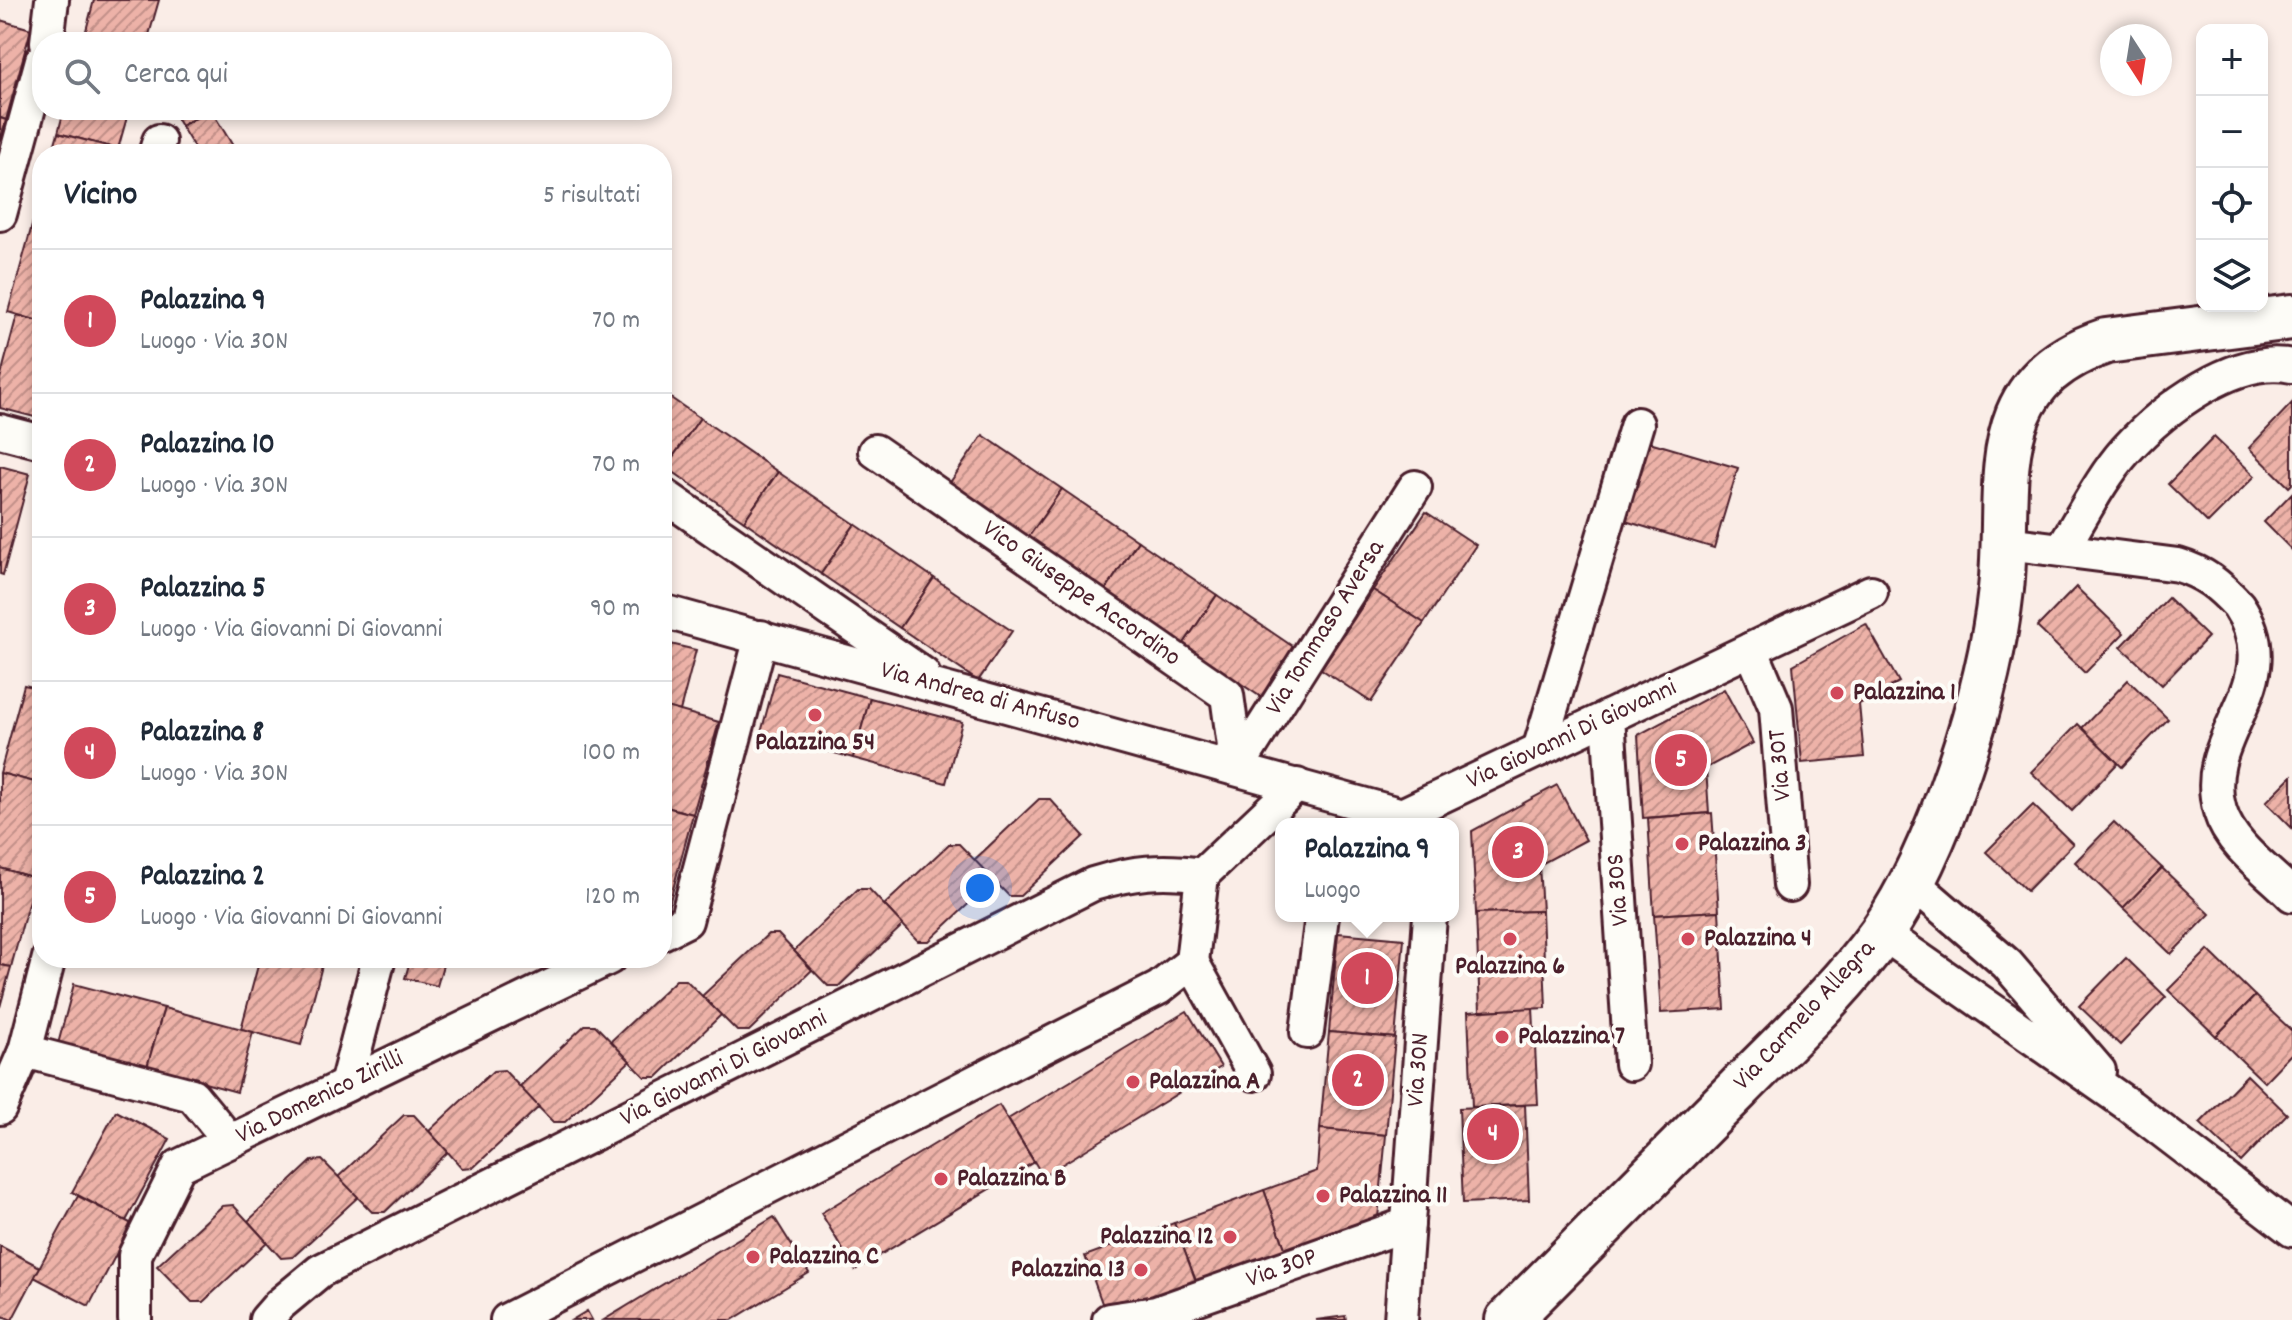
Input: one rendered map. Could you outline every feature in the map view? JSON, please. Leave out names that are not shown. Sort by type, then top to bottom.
[{"type":"street","points":[[48,32],[52,0]]},
{"type":"street","points":[[0,214],[32,97]]},
{"type":"street","name":"Via Carmelo Allegra","points":[[1508,1320],[1818,1008],[1882,933],[1912,882],[1960,760],[1991,649],[2006,543],[2005,455],[2011,429],[2023,404],[2042,378],[2083,348],[2106,341],[2292,317]]},
{"type":"street","points":[[2062,549],[2125,451],[2162,416],[2236,371],[2264,364],[2292,366]]},
{"type":"street","points":[[1539,750],[1637,424]]},
{"type":"street","points":[[0,431],[32,439]]},
{"type":"street","name":"Vico Giuseppe Accordino","points":[[875,451],[1227,695],[1237,768]]},
{"type":"street","name":"Via Tommaso Aversa","points":[[1237,768],[1415,487]]},
{"type":"street","points":[[672,501],[942,687]]},
{"type":"street","points":[[2006,543],[2199,571],[2218,583],[2247,616],[2256,631],[2262,653],[2261,676],[2224,756],[2217,797],[2220,814],[2230,832],[2292,895]]},
{"type":"street","name":"Via Giovanni Di Giovanni","points":[[1408,818],[1539,750],[1871,592]]},
{"type":"street","name":"Via Andrea di Anfuso","points":[[672,614],[1297,785]]},
{"type":"street","points":[[672,928],[686,921],[761,637]]},
{"type":"street","name":"Via 30T","points":[[1751,649],[1776,708],[1790,885]]},
{"type":"street","name":"Via 30S","points":[[1608,717],[1631,1064]]},
{"type":"street","points":[[1254,1074],[1192,962],[1202,875],[1297,785]]},
{"type":"street","name":"Via Giovanni Di Giovanni","points":[[1297,785],[1366,815],[1389,818]]},
{"type":"street","name":"Via Giovanni Di Giovanni","points":[[266,1320],[320,1271],[1093,884],[1128,874],[1165,870],[1202,875]]},
{"type":"street","points":[[1912,882],[2007,964],[2130,1106]]},
{"type":"street","points":[[1307,1032],[1321,922]]},
{"type":"street","name":"Via 30N","points":[[1408,1224],[1430,922]]},
{"type":"street","points":[[1882,933],[2130,1106],[2292,1230]]},
{"type":"street","points":[[507,1320],[1159,988],[1192,962]]},
{"type":"street","points":[[0,1108],[25,1051],[46,968]]},
{"type":"street","points":[[346,1085],[376,968]]},
{"type":"street","name":"Via Domenico Zirilli","points":[[135,1320],[135,1255],[179,1166],[588,968]]},
{"type":"street","points":[[25,1051],[192,1095],[230,1141]]},
{"type":"street","points":[[1401,1320],[1408,1224]]},
{"type":"street","name":"Via 30P","points":[[1109,1320],[1156,1313],[1408,1224]]},
{"type":"building","points":[[94,0],[159,0],[150,32],[86,32]]},
{"type":"building","points":[[0,20],[31,29],[6,120],[0,118]]},
{"type":"building","points":[[0,118],[6,120],[0,141]]},
{"type":"building","points":[[61,120],[126,120],[119,144],[99,144],[58,133]]},
{"type":"building","points":[[177,120],[191,120],[181,126]]},
{"type":"building","points":[[192,120],[217,120],[232,144],[192,144],[181,126]]},
{"type":"building","points":[[58,133],[99,144],[55,144]]},
{"type":"building","points":[[32,226],[32,319],[8,312]]},
{"type":"building","points":[[17,315],[32,319],[32,416],[0,408],[0,379]]},
{"type":"building","points":[[672,399],[700,418],[672,458]]},
{"type":"building","points":[[2292,403],[2292,484],[2289,487],[2249,448]]},
{"type":"building","points":[[700,418],[778,472],[744,521],[672,471],[672,458]]},
{"type":"building","points":[[983,435],[1062,489],[1028,538],[949,484]]},
{"type":"building","points":[[2214,437],[2255,476],[2208,523],[2168,484]]},
{"type":"building","points":[[1646,441],[1738,468],[1714,548],[1622,520]]},
{"type":"building","points":[[0,466],[30,474],[3,575],[0,574]]},
{"type":"building","points":[[778,472],[855,524],[821,574],[744,521]]},
{"type":"building","points":[[1062,489],[1138,541],[1105,591],[1028,538]]},
{"type":"building","points":[[2292,493],[2292,550],[2264,522]]},
{"type":"building","points":[[1426,512],[1476,545],[1424,623],[1373,590]]},
{"type":"building","points":[[855,524],[934,578],[900,628],[821,574]]},
{"type":"building","points":[[1138,541],[1217,595],[1183,645],[1105,591]]},
{"type":"building","points":[[934,578],[1012,631],[978,681],[900,628]]},
{"type":"building","points":[[2076,587],[2124,633],[2085,673],[2037,627]]},
{"type":"building","points":[[1373,590],[1424,623],[1371,702],[1321,669]]},
{"type":"building","points":[[1217,595],[1295,648],[1261,697],[1183,645]]},
{"type":"building","points":[[2168,598],[2208,637],[2162,685],[2121,647]]},
{"type":"building","name":"Palazzina 1","points":[[1866,624],[1899,682],[1859,704],[1864,757],[1802,763],[1793,665]]},
{"type":"building","points":[[672,644],[696,650],[680,711],[672,709]]},
{"type":"building","name":"Palazzina 54","points":[[777,673],[870,698],[853,758],[761,733]]},
{"type":"building","points":[[2128,680],[2168,719],[2122,767],[2082,728]]},
{"type":"building","points":[[24,685],[32,687],[32,781],[0,773]]},
{"type":"building","points":[[1724,689],[1753,743],[1706,768],[1709,813],[1643,818],[1638,735]]},
{"type":"building","points":[[870,698],[962,722],[946,783],[853,758]]},
{"type":"building","points":[[672,709],[719,722],[693,814],[672,809]]},
{"type":"building","points":[[2078,724],[2118,763],[2072,811],[2031,772]]},
{"type":"building","points":[[0,773],[32,781],[32,877],[0,868]]},
{"type":"building","points":[[2292,776],[2292,828],[2266,802]]},
{"type":"building","points":[[1557,785],[1586,840],[1539,865],[1542,911],[1476,913],[1472,831]]},
{"type":"building","points":[[1039,799],[1050,799],[1084,836],[1020,896],[1009,896],[974,860]]},
{"type":"building","points":[[2033,805],[2073,844],[2027,891],[1986,852]]},
{"type":"building","points":[[672,809],[693,814],[672,893]]},
{"type":"building","name":"Palazzina 3","points":[[1712,813],[1719,911],[1654,915],[1648,818]]},
{"type":"building","points":[[2114,822],[2162,868],[2123,908],[2075,862]]},
{"type":"building","points":[[949,844],[959,844],[994,880],[929,941],[918,941],[884,905]]},
{"type":"building","points":[[0,868],[32,877],[32,889],[11,967],[0,965]]},
{"type":"building","points":[[2162,868],[2210,914],[2171,954],[2123,908]]},
{"type":"building","points":[[858,889],[869,889],[903,925],[839,986],[828,986],[794,951]]},
{"type":"building","name":"Palazzina 6","points":[[1542,911],[1546,1008],[1480,1011],[1476,913]]},
{"type":"building","name":"Palazzina 4","points":[[1719,911],[1725,1009],[1661,1013],[1654,915]]},
{"type":"building","points":[[1338,933],[1404,939],[1395,1038],[1329,1032]]},
{"type":"building","points":[[768,934],[778,934],[812,970],[749,1031],[737,1031],[702,996]]},
{"type":"building","points":[[2208,950],[2255,996],[2216,1036],[2168,990]]},
{"type":"building","points":[[2126,958],[2166,997],[2120,1045],[2079,1006]]},
{"type":"building","points":[[0,965],[11,967],[0,1007]]},
{"type":"building","points":[[257,968],[321,968],[301,1045],[241,1029]]},
{"type":"building","points":[[408,968],[442,968],[437,986],[405,978]]},
{"type":"building","points":[[676,980],[686,980],[721,1015],[657,1077],[645,1077],[610,1042]]},
{"type":"building","points":[[74,984],[164,1008],[147,1067],[58,1044]]},
{"type":"building","points":[[2255,996],[2292,1031],[2292,1053],[2264,1082],[2216,1036]]},
{"type":"building","points":[[164,1008],[253,1032],[237,1092],[147,1067]]},
{"type":"building","name":"Palazzina 7","points":[[1533,1008],[1538,1104],[1472,1107],[1468,1012]]},
{"type":"building","name":"Palazzina A","points":[[1187,1011],[1221,1067],[1043,1176],[1008,1119]]},
{"type":"building","points":[[585,1025],[595,1025],[630,1061],[565,1122],[553,1122],[519,1087]]},
{"type":"building","points":[[1329,1032],[1395,1038],[1386,1135],[1320,1129]]},
{"type":"building","points":[[504,1070],[539,1107],[474,1167],[462,1168],[429,1131],[493,1071]]},
{"type":"building","points":[[2247,1075],[2287,1114],[2241,1162],[2200,1123]]},
{"type":"building","name":"Palazzina B","points":[[999,1105],[1034,1162],[855,1270],[821,1213]]},
{"type":"building","points":[[1525,1105],[1529,1200],[1463,1203],[1459,1108]]},
{"type":"building","points":[[116,1111],[170,1139],[126,1221],[72,1192]]},
{"type":"building","points":[[404,1115],[414,1115],[448,1152],[385,1212],[372,1212],[338,1177]]},
{"type":"building","name":"Palazzina 11","points":[[1320,1129],[1386,1135],[1378,1218],[1286,1251],[1264,1190],[1317,1171]]},
{"type":"building","points":[[322,1160],[358,1197],[293,1257],[281,1258],[248,1221],[312,1161]]},
{"type":"building","name":"Palazzina 12","points":[[1264,1190],[1286,1251],[1197,1284],[1174,1223]]},
{"type":"building","points":[[78,1196],[132,1224],[89,1306],[34,1277]]},
{"type":"building","points":[[233,1205],[267,1242],[203,1302],[192,1302],[157,1266],[222,1206]]},
{"type":"building","name":"Palazzina C","points":[[774,1217],[809,1273],[732,1320],[604,1320]]},
{"type":"building","name":"Palazzina 13","points":[[1174,1223],[1197,1284],[1107,1317],[1085,1256]]},
{"type":"building","points":[[0,1246],[40,1267],[12,1320],[0,1315]]},
{"type":"building","points":[[587,1311],[592,1320],[572,1320]]},
{"type":"building","points":[[1345,1316],[1346,1320],[1316,1320]]},
{"type":"place","name":"Palazzina 1","points":[[1837,693]]},
{"type":"place","name":"Palazzina 54","points":[[815,715]]},
{"type":"place","name":"Palazzina 2","points":[[1681,760]]},
{"type":"place","name":"Palazzina 3","points":[[1682,844]]},
{"type":"place","name":"Palazzina 5","points":[[1518,852]]},
{"type":"place","name":"Palazzina 6","points":[[1510,939]]},
{"type":"place","name":"Palazzina 4","points":[[1688,939]]},
{"type":"place","name":"Palazzina 9","points":[[1367,978]]},
{"type":"place","name":"Palazzina 7","points":[[1502,1037]]},
{"type":"place","name":"Palazzina 10","points":[[1358,1080]]},
{"type":"place","name":"Palazzina A","points":[[1133,1082]]},
{"type":"place","name":"Palazzina 8","points":[[1493,1134]]},
{"type":"place","name":"Palazzina B","points":[[941,1179]]},
{"type":"place","name":"Palazzina 11","points":[[1323,1196]]},
{"type":"place","name":"Palazzina 12","points":[[1230,1237]]},
{"type":"place","name":"Palazzina C","points":[[753,1257]]},
{"type":"place","name":"Palazzina 13","points":[[1141,1270]]}]
